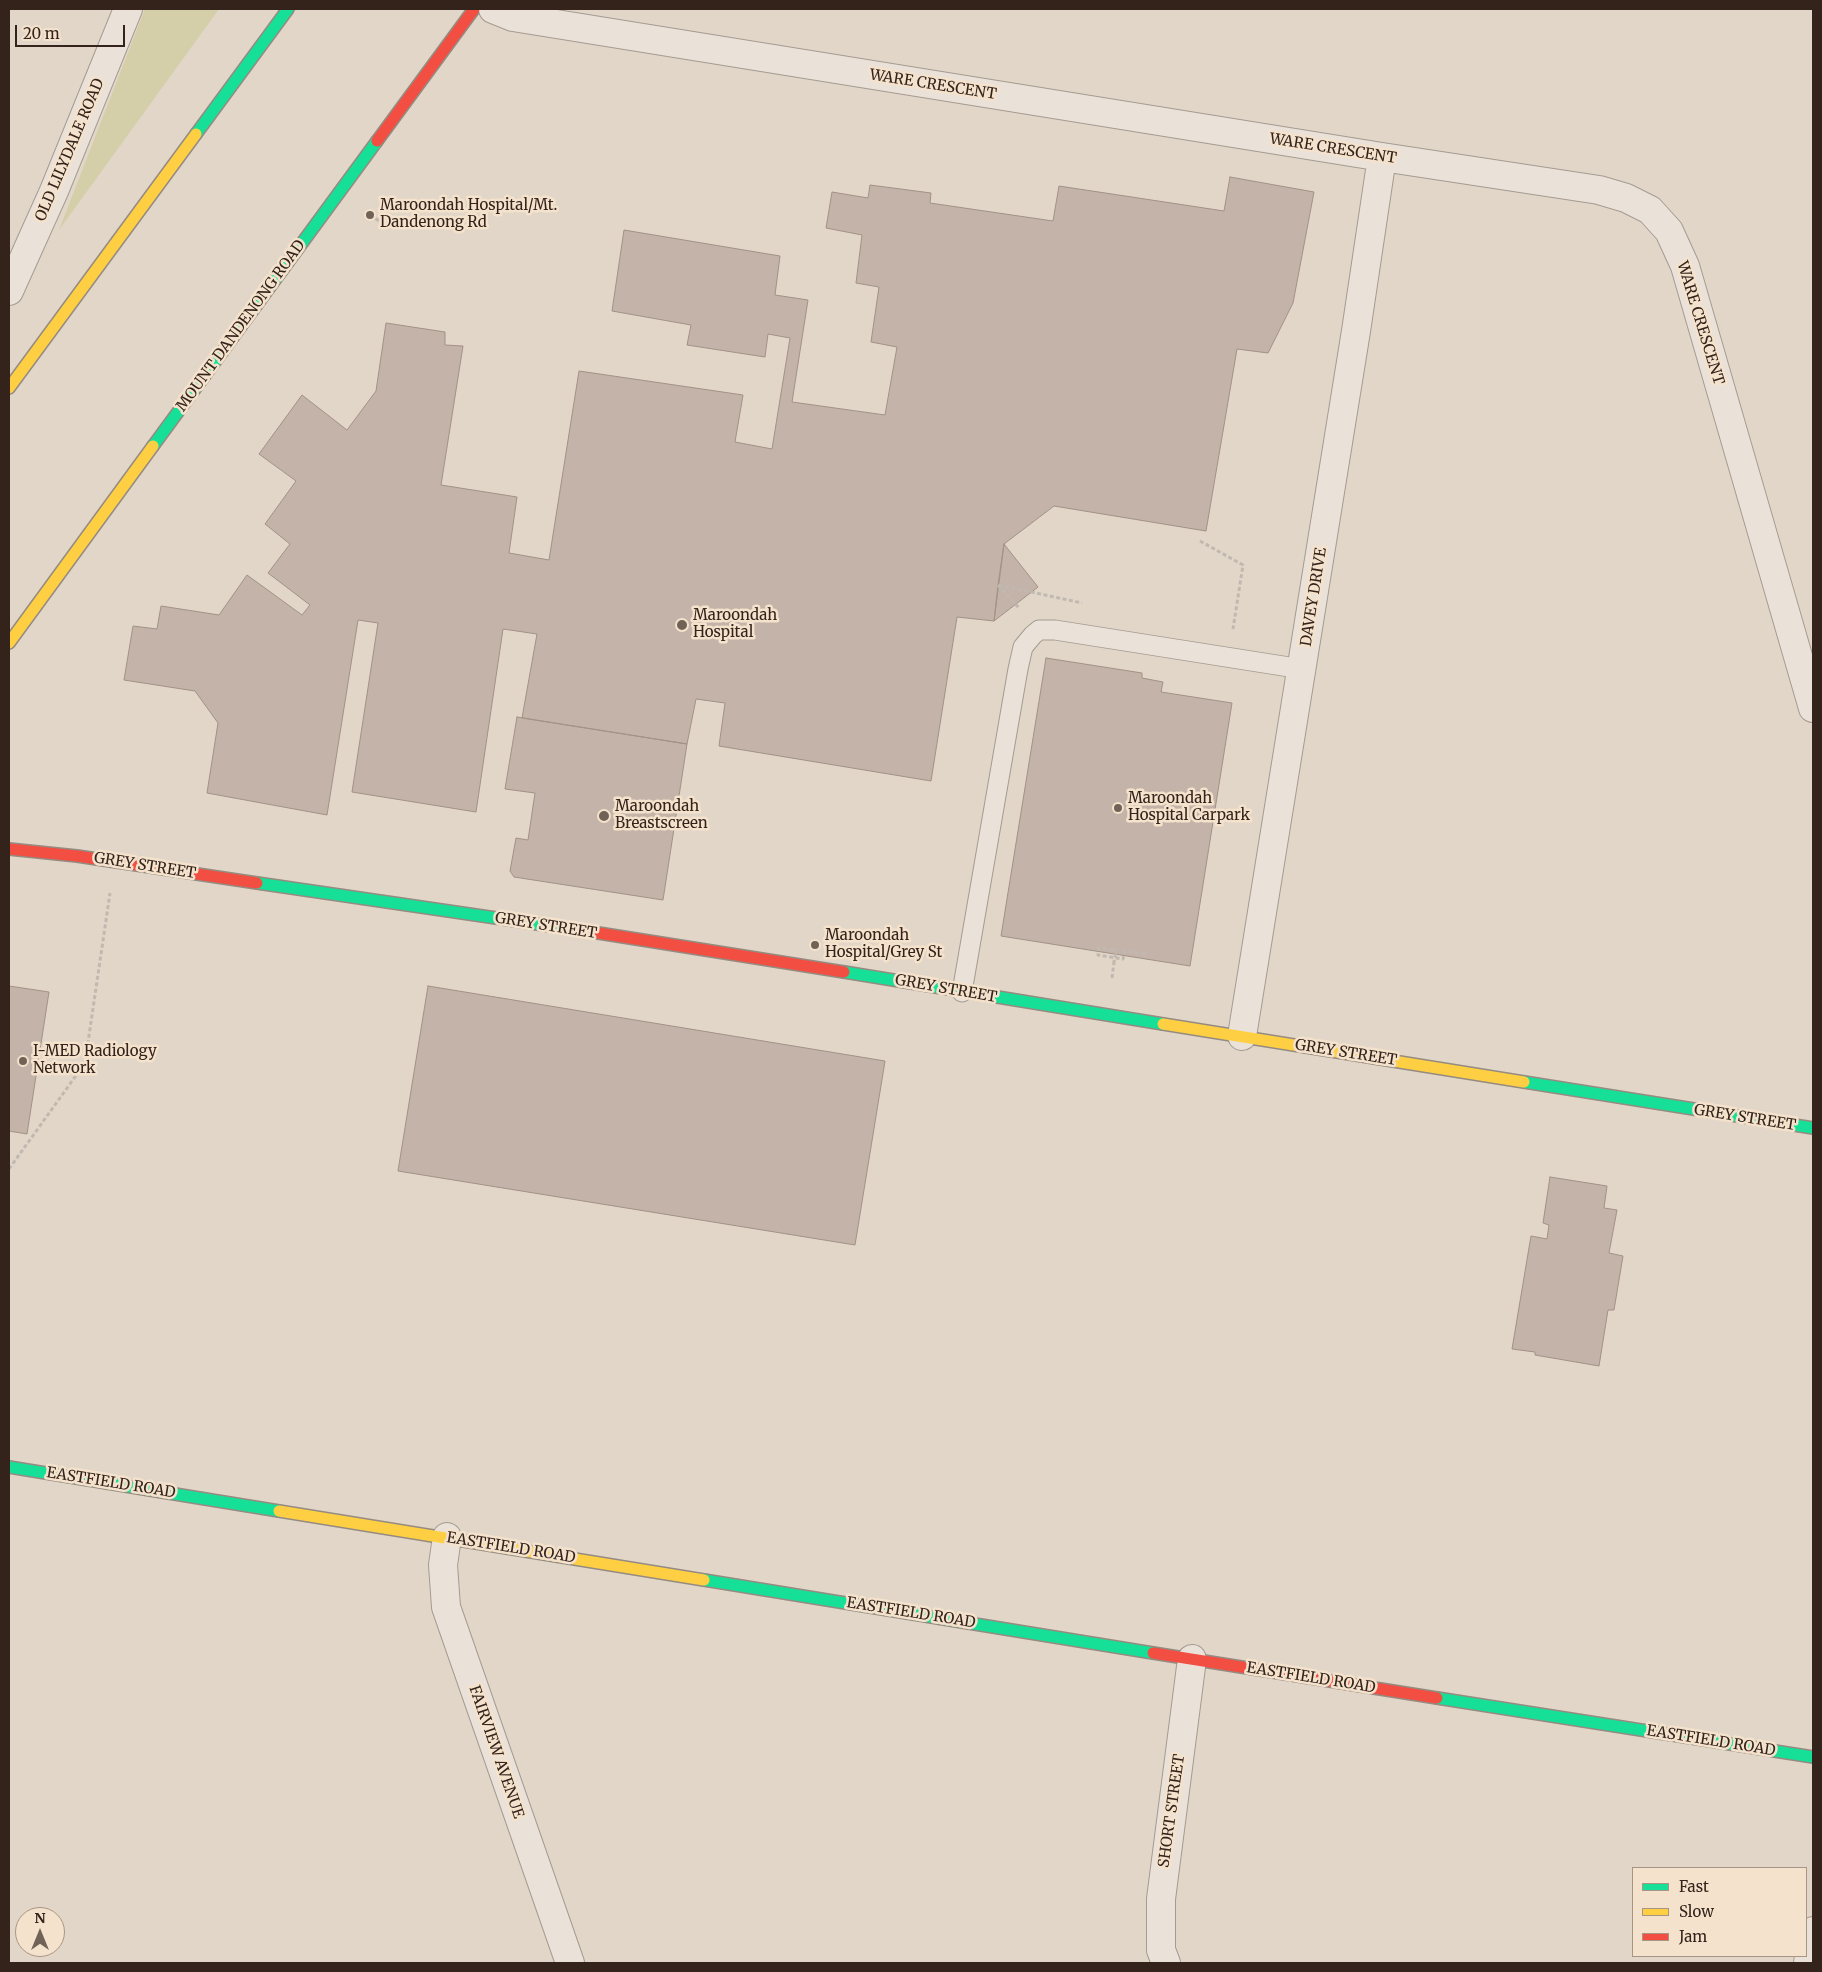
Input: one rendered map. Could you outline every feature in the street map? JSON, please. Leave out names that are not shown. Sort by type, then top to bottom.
[{"type":"main road","points":[[9,388],[288,9]]},
{"type":"main road","name":"MOUNT DANDENONG ROAD","points":[[9,643],[474,9]]},
{"type":"main road","name":"GREY STREET","points":[[9,849],[77,856],[630,938],[1813,1128]]},
{"type":"main road","name":"EASTFIELD ROAD","points":[[9,1467],[1192,1659],[1813,1757]]},
{"type":"street","name":"OLD LILYDALE ROAD","points":[[9,290],[72,147],[128,9]]},
{"type":"street","name":"WARE CRESCENT","points":[[494,9],[513,18],[1599,190],[1626,198],[1650,210],[1669,231],[1685,266],[1813,708]]},
{"type":"street","name":"DAVEY DRIVE","points":[[1242,1036],[1356,331],[1382,157]]},
{"type":"street","name":"GREY STREET","points":[[9,834],[77,856]]},
{"type":"street","name":"FAIRVIEW AVENUE","points":[[447,1537],[443,1565],[446,1607],[570,1963]]},
{"type":"street","name":"SHORT STREET","points":[[1166,1963],[1161,1950],[1161,1898],[1192,1659]]},
{"type":"street","points":[[1808,1963],[1813,1931]]},
{"type":"lane","points":[[962,992],[1018,669],[1023,647],[1033,635],[1039,630],[1055,630],[1302,669]]},
{"type":"path","points":[[370,215],[384,224]]},
{"type":"path","points":[[1200,541],[1243,565],[1234,621]]},
{"type":"path","points":[[998,585],[1082,602]]},
{"type":"path","points":[[9,1169],[85,1063],[110,893]]},
{"type":"path","points":[[1112,978],[1114,962],[1116,950],[1099,948],[1098,955],[1113,957],[1123,959],[1125,951],[1147,954]]},
{"type":"shaded area","points":[[145,9],[219,9],[59,230]]},
{"type":"building","points":[[1230,177],[1314,192],[1293,303],[1268,353],[1237,349],[1206,531],[1054,506],[1004,544],[994,621],[957,617],[931,781],[719,746],[725,703],[696,699],[687,744],[522,718],[537,634],[503,629],[476,812],[352,792],[378,623],[358,620],[327,815],[207,793],[218,723],[195,691],[124,680],[133,626],[157,629],[161,606],[219,615],[247,575],[302,615],[310,605],[268,573],[290,544],[265,524],[296,481],[259,454],[302,395],[347,430],[376,391],[386,323],[445,332],[445,345],[463,346],[441,485],[517,497],[509,553],[549,560],[579,371],[743,395],[735,442],[772,449],[790,338],[768,334],[765,357],[687,345],[691,325],[612,311],[624,230],[780,256],[775,295],[808,300],[792,402],[885,415],[897,347],[871,342],[879,287],[856,283],[862,235],[826,228],[832,192],[868,198],[870,185],[931,193],[930,203],[1053,221],[1059,186],[1224,211]]},
{"type":"building","points":[[1004,544],[1038,587],[994,621],[998,585]]},
{"type":"building","name":"Maroondah Hospital Carpark","points":[[1046,658],[1142,673],[1142,678],[1163,682],[1161,692],[1232,703],[1190,966],[1001,936]]},
{"type":"building","name":"Maroondah Breastscreen","points":[[517,717],[687,744],[663,900],[514,877],[510,871],[516,838],[528,840],[535,793],[505,789]]},
{"type":"building","name":"I-MED Radiology Network","points":[[9,986],[49,992],[27,1134],[9,1131]]},
{"type":"building","points":[[428,986],[885,1061],[855,1245],[398,1171]]},
{"type":"building","points":[[1550,1177],[1607,1186],[1604,1208],[1617,1210],[1609,1253],[1623,1256],[1614,1310],[1608,1310],[1599,1366],[1512,1349],[1531,1236],[1547,1239],[1549,1225],[1543,1223]]},
{"type":"traffic: fast","points":[[196,134],[288,9]]},
{"type":"traffic: fast","points":[[153,446],[377,141]]},
{"type":"traffic: fast","points":[[257,883],[592,932]]},
{"type":"traffic: fast","points":[[844,972],[1163,1024]]},
{"type":"traffic: fast","points":[[1524,1082],[1813,1128]]},
{"type":"traffic: fast","points":[[9,1467],[279,1511]]},
{"type":"traffic: fast","points":[[704,1580],[1153,1653]]},
{"type":"traffic: fast","points":[[1437,1698],[1813,1757]]},
{"type":"traffic: slow","points":[[9,388],[196,134]]},
{"type":"traffic: slow","points":[[9,643],[153,446]]},
{"type":"traffic: slow","points":[[1163,1024],[1524,1082]]},
{"type":"traffic: slow","points":[[279,1511],[704,1580]]},
{"type":"traffic: jam","points":[[377,141],[474,9]]},
{"type":"traffic: jam","points":[[9,849],[77,856],[257,883]]},
{"type":"traffic: jam","points":[[592,932],[844,972]]},
{"type":"traffic: jam","points":[[1153,1653],[1437,1698]]},
{"type":"place","name":"Maroondah Hospital/Mt. Dandenong Rd","points":[[370,215]]},
{"type":"place","name":"Maroondah Hospital","points":[[682,625]]},
{"type":"place","name":"Maroondah Hospital Carpark","points":[[1118,808]]},
{"type":"place","name":"Maroondah Breastscreen","points":[[604,816]]},
{"type":"place","name":"Maroondah Hospital/Grey St","points":[[815,945]]},
{"type":"place","name":"I-MED Radiology Network","points":[[23,1061]]}]
